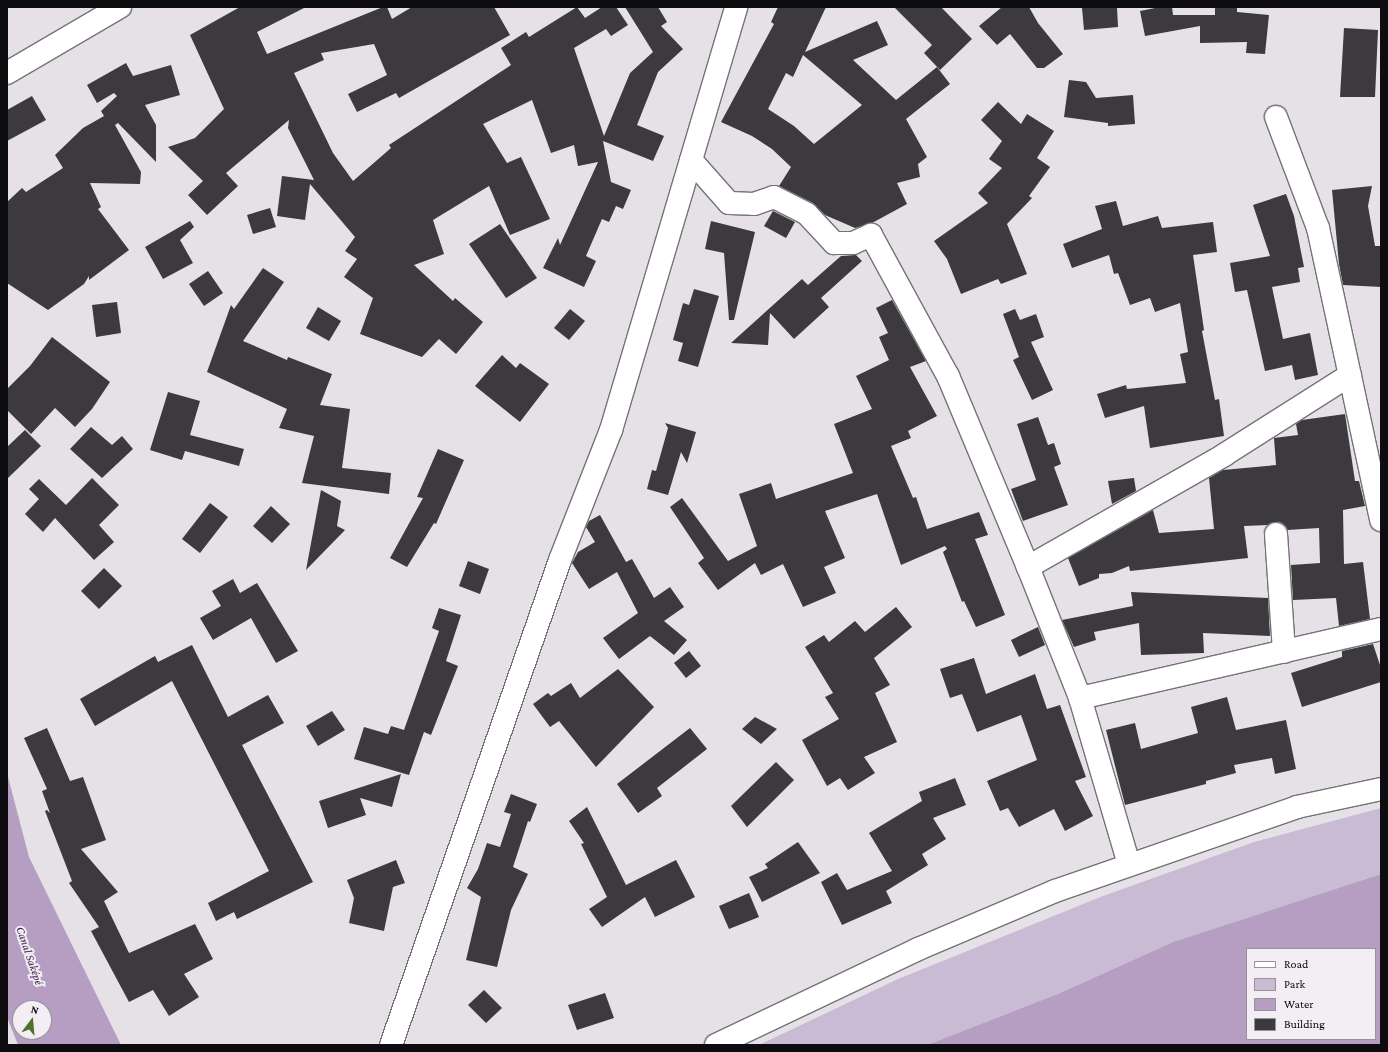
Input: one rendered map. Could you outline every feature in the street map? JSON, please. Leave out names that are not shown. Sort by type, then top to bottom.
[{"type":"street","points":[[7,73],[120,7]]},
{"type":"street","points":[[391,1045],[560,560],[611,430],[736,7]]},
{"type":"street","points":[[1276,117],[1318,228],[1381,520]]},
{"type":"street","points":[[691,160],[729,204],[754,204],[774,197],[807,214],[834,244],[853,243],[871,235],[948,376],[1028,567],[1080,698],[1129,865]]},
{"type":"street","points":[[1028,567],[1224,455],[1350,375]]},
{"type":"street","points":[[1276,534],[1284,652]]},
{"type":"street","points":[[1080,698],[1381,629]]},
{"type":"street","points":[[716,1045],[918,949],[1054,891],[1297,807],[1381,789]]},
{"type":"green space","points":[[1381,808],[1381,874],[1173,942],[1060,993],[927,1045],[759,1045],[898,979],[1103,896],[1254,842]]},
{"type":"water","name":"Canal Saképé","points":[[7,773],[29,857],[121,1045],[18,1045],[16,1040],[52,1040],[52,1000],[12,1000],[12,1030],[7,1017]]},
{"type":"water","points":[[1381,874],[1381,1045],[927,1045],[1060,993],[1173,942]]},
{"type":"building","points":[[240,7],[306,7],[257,32],[267,54],[383,7],[387,7],[392,19],[412,7],[494,7],[510,35],[399,98],[396,93],[357,112],[348,94],[387,75],[374,44],[321,53],[324,60],[294,73],[333,153],[353,181],[391,148],[389,145],[511,65],[501,48],[526,32],[529,37],[577,7],[585,18],[602,7],[616,7],[628,25],[611,36],[606,29],[574,48],[604,136],[630,73],[653,52],[625,7],[658,7],[667,22],[661,26],[683,49],[658,72],[637,125],[664,136],[653,161],[603,141],[611,182],[631,190],[623,209],[616,206],[609,222],[602,219],[586,256],[596,261],[584,287],[543,268],[558,238],[560,245],[598,162],[578,166],[574,145],[551,153],[532,100],[483,124],[507,163],[521,157],[550,219],[510,235],[489,186],[433,220],[444,254],[414,265],[453,301],[455,298],[483,322],[456,354],[439,339],[422,357],[360,334],[373,298],[344,277],[357,259],[345,251],[355,237],[310,184],[305,220],[277,216],[282,176],[314,180],[288,128],[289,120],[226,173],[238,186],[207,215],[188,195],[203,181],[168,147],[195,138],[224,109],[190,35]]},
{"type":"building","points":[[778,7],[826,7],[805,52],[877,21],[888,45],[853,60],[896,100],[937,67],[950,84],[906,119],[927,157],[918,164],[920,177],[897,183],[907,204],[872,223],[855,228],[825,215],[813,203],[779,186],[791,167],[772,149],[752,136],[721,122],[774,24],[771,22]],"holes":[[[803,55],[862,105],[814,144],[794,126],[768,109],[786,73],[793,77]]]},
{"type":"building","points":[[894,7],[941,7],[972,39],[940,70],[924,53],[932,45]]},
{"type":"building","points":[[1002,7],[1029,7],[1038,23],[1063,54],[1044,68],[1037,68],[1010,34],[997,45],[979,26]]},
{"type":"building","points":[[1117,7],[1118,27],[1084,30],[1082,8]]},
{"type":"building","points":[[1160,7],[1172,7],[1173,15],[1215,15],[1215,7],[1237,7],[1237,12],[1269,15],[1265,54],[1246,53],[1247,42],[1200,43],[1200,26],[1145,36],[1140,11]]},
{"type":"building","points":[[1344,28],[1378,30],[1375,97],[1340,97]]},
{"type":"building","points":[[126,63],[133,76],[171,65],[180,95],[145,105],[156,125],[156,162],[118,123],[115,125],[141,172],[140,184],[90,183],[101,207],[98,209],[129,250],[89,280],[89,276],[84,284],[48,310],[7,283],[7,202],[22,188],[26,192],[63,168],[55,155],[83,128],[104,116],[101,111],[117,96],[114,93],[97,103],[87,85]]},
{"type":"building","points":[[1069,80],[1086,82],[1096,98],[1133,95],[1135,124],[1108,126],[1108,123],[1064,117]]},
{"type":"building","points":[[32,96],[46,120],[7,141],[7,110]]},
{"type":"building","points":[[998,102],[1021,124],[1027,114],[1054,131],[1037,158],[1050,167],[1029,196],[1032,198],[1007,224],[1027,274],[1001,284],[998,279],[961,294],[947,259],[934,241],[988,203],[978,193],[1002,168],[989,159],[1002,141],[981,120]]},
{"type":"building","points":[[1372,186],[1368,206],[1375,246],[1381,246],[1381,287],[1343,285],[1339,264],[1332,190]]},
{"type":"building","points":[[1286,194],[1294,216],[1304,267],[1298,268],[1300,282],[1272,287],[1283,339],[1310,333],[1318,375],[1295,380],[1292,365],[1265,371],[1247,290],[1235,292],[1230,263],[1270,256],[1253,205]]},
{"type":"building","points":[[1116,201],[1123,226],[1158,216],[1162,228],[1213,222],[1217,252],[1193,255],[1204,330],[1202,331],[1215,400],[1219,399],[1224,436],[1150,448],[1144,406],[1105,418],[1097,394],[1126,385],[1127,389],[1186,383],[1180,354],[1188,352],[1180,303],[1155,312],[1150,298],[1130,305],[1118,273],[1114,274],[1109,255],[1072,268],[1063,244],[1102,229],[1095,206]]},
{"type":"building","points":[[270,208],[276,227],[253,234],[247,215]]},
{"type":"building","points":[[773,211],[795,222],[786,238],[764,226]]},
{"type":"building","points":[[190,221],[194,227],[180,240],[193,263],[163,279],[145,247]]},
{"type":"building","points":[[711,221],[755,232],[734,320],[729,320],[724,253],[705,249]]},
{"type":"building","points":[[500,224],[537,278],[506,298],[469,244]]},
{"type":"building","points":[[856,255],[862,261],[821,298],[829,307],[794,339],[770,313],[768,345],[731,343],[802,279],[808,285],[841,256]]},
{"type":"building","points":[[263,268],[284,282],[243,341],[287,360],[288,357],[332,374],[320,405],[350,409],[342,468],[391,473],[389,494],[302,483],[314,436],[279,428],[287,409],[207,372],[231,305],[234,309]]},
{"type":"building","points":[[208,271],[223,293],[204,306],[189,284]]},
{"type":"building","points":[[694,289],[719,296],[698,367],[678,361],[683,343],[673,340],[683,303],[689,305]]},
{"type":"building","points":[[892,300],[926,361],[910,367],[937,416],[908,431],[911,438],[891,446],[913,498],[916,497],[927,529],[979,512],[988,535],[975,539],[1005,615],[976,627],[964,601],[962,602],[943,552],[947,549],[945,546],[901,565],[877,494],[825,511],[845,558],[824,567],[836,593],[803,607],[783,564],[761,575],[755,563],[718,590],[698,563],[704,558],[670,507],[682,498],[728,561],[757,546],[739,494],[771,483],[776,499],[853,473],[834,424],[872,409],[856,376],[889,360],[879,337],[888,333],[876,308]]},
{"type":"building","points":[[117,302],[121,333],[96,337],[92,305]]},
{"type":"building","points":[[318,307],[341,321],[329,341],[306,328]]},
{"type":"building","points":[[570,309],[585,321],[569,340],[554,328]]},
{"type":"building","points":[[1015,309],[1020,320],[1036,314],[1044,337],[1031,342],[1053,390],[1032,400],[1013,360],[1019,357],[1003,314]]},
{"type":"building","points":[[52,337],[110,382],[92,409],[75,427],[55,408],[31,434],[7,410],[7,389],[30,366]]},
{"type":"building","points":[[502,355],[516,368],[520,363],[549,384],[520,422],[475,386]]},
{"type":"building","points":[[168,392],[200,401],[190,435],[244,449],[239,466],[185,451],[182,460],[150,450]]},
{"type":"building","points":[[1345,414],[1355,481],[1359,481],[1365,506],[1343,510],[1344,564],[1363,562],[1370,619],[1339,626],[1336,598],[1293,600],[1291,565],[1320,563],[1319,528],[1287,530],[1282,523],[1276,522],[1268,525],[1244,526],[1248,558],[1130,571],[1129,566],[1112,573],[1099,574],[1099,578],[1079,586],[1068,558],[1153,510],[1159,533],[1214,529],[1209,478],[1223,470],[1276,465],[1274,438],[1298,435],[1296,424],[1302,420]]},
{"type":"building","points":[[1038,417],[1048,445],[1054,443],[1061,464],[1054,467],[1068,505],[1023,521],[1011,489],[1036,480],[1017,424]]},
{"type":"building","points":[[665,423],[696,432],[687,463],[681,452],[668,495],[647,489],[652,470],[656,471],[668,428]]},
{"type":"building","points":[[91,427],[112,445],[122,436],[133,449],[102,478],[70,449]]},
{"type":"building","points":[[25,430],[41,446],[7,479],[7,447]]},
{"type":"building","points":[[438,449],[464,460],[436,524],[434,523],[407,567],[390,558],[423,498],[417,497]]},
{"type":"building","points":[[92,478],[119,505],[99,525],[114,542],[94,560],[55,518],[43,532],[25,514],[39,499],[29,489],[39,479],[66,505]]},
{"type":"building","points":[[1134,478],[1136,491],[1112,504],[1108,481]]},
{"type":"building","points":[[321,490],[341,501],[337,526],[345,530],[306,570]]},
{"type":"building","points":[[210,503],[228,517],[200,553],[182,539]]},
{"type":"building","points":[[271,506],[290,524],[272,543],[253,526]]},
{"type":"building","points":[[600,515],[626,562],[632,559],[654,598],[670,587],[684,607],[664,621],[687,640],[674,655],[650,636],[619,659],[603,638],[638,613],[617,572],[589,589],[572,563],[578,552],[595,542],[586,527],[589,521]]},
{"type":"building","points":[[468,561],[489,569],[480,594],[459,586]]},
{"type":"building","points":[[104,568],[122,586],[99,609],[81,591]]},
{"type":"building","points":[[233,579],[240,593],[257,583],[298,651],[276,663],[251,618],[213,640],[200,618],[221,606],[212,591]]},
{"type":"building","points":[[1131,592],[1268,598],[1270,636],[1203,633],[1204,653],[1141,655],[1139,623],[1094,632],[1096,640],[1074,647],[1062,620],[1133,606]]},
{"type":"building","points":[[896,607],[912,627],[874,658],[890,685],[875,693],[897,742],[864,757],[875,773],[848,790],[840,778],[827,786],[802,740],[839,719],[825,697],[833,693],[805,647],[824,635],[829,642],[855,621],[865,632]]},
{"type":"building","points":[[439,608],[461,615],[446,661],[458,666],[431,735],[424,732],[409,775],[354,759],[364,727],[388,734],[391,726],[404,730],[439,631],[432,628]]},
{"type":"building","points":[[1038,627],[1045,645],[1019,657],[1011,640]]},
{"type":"building","points":[[1373,644],[1381,668],[1381,682],[1302,707],[1291,673],[1342,657],[1342,651]]},
{"type":"building","points":[[192,645],[228,717],[268,695],[284,723],[242,745],[313,882],[237,919],[234,912],[216,921],[208,903],[269,871],[172,681],[95,726],[80,699],[155,656],[158,662]]},
{"type":"building","points":[[689,651],[701,666],[686,678],[674,663]]},
{"type":"building","points":[[974,658],[986,694],[1035,674],[1047,709],[1060,705],[1086,777],[1075,781],[1093,816],[1065,831],[1054,809],[1019,827],[1008,808],[1000,811],[987,781],[1037,760],[1021,715],[977,732],[962,694],[950,698],[940,669]]},
{"type":"building","points":[[618,669],[654,707],[596,767],[559,721],[550,727],[533,704],[548,693],[551,696],[571,683],[580,698]]},
{"type":"building","points":[[1227,697],[1236,730],[1286,720],[1296,769],[1275,774],[1272,758],[1234,765],[1236,773],[1206,781],[1206,784],[1125,805],[1106,730],[1135,723],[1141,749],[1198,733],[1191,707]]},
{"type":"building","points":[[332,711],[345,730],[318,746],[306,726]]},
{"type":"building","points":[[755,717],[777,729],[761,744],[742,729]]},
{"type":"building","points":[[47,728],[70,781],[83,777],[106,840],[81,849],[118,892],[104,901],[129,953],[195,924],[213,959],[184,974],[199,997],[169,1016],[153,990],[129,1002],[91,931],[99,927],[69,883],[72,881],[45,811],[47,810],[50,813],[42,791],[47,789],[24,738]]},
{"type":"building","points":[[690,728],[707,749],[657,788],[662,796],[638,813],[617,784]]},
{"type":"building","points":[[776,762],[794,780],[747,827],[731,806]]},
{"type":"building","points":[[401,774],[392,807],[360,798],[366,815],[328,828],[319,801]]},
{"type":"building","points":[[955,778],[966,805],[933,818],[946,839],[922,854],[928,865],[886,891],[892,903],[842,925],[821,882],[837,873],[847,890],[892,871],[869,833],[922,801],[919,792]]},
{"type":"building","points":[[511,794],[537,804],[530,822],[528,821],[513,867],[528,874],[511,910],[497,967],[466,960],[481,897],[467,888],[478,869],[487,843],[500,847],[511,814],[504,812]]},
{"type":"building","points":[[587,807],[626,885],[676,860],[695,897],[655,917],[645,897],[602,927],[589,909],[607,897],[581,844],[584,843],[569,821]]},
{"type":"building","points":[[798,842],[820,873],[762,902],[749,877],[768,868],[765,864]]},
{"type":"building","points":[[396,860],[405,883],[393,887],[384,931],[349,923],[354,898],[347,880]]},
{"type":"building","points":[[749,893],[759,917],[729,929],[719,906]]},
{"type":"building","points":[[484,990],[502,1008],[486,1023],[468,1005]]},
{"type":"building","points":[[605,993],[614,1018],[577,1030],[568,1005]]}]
